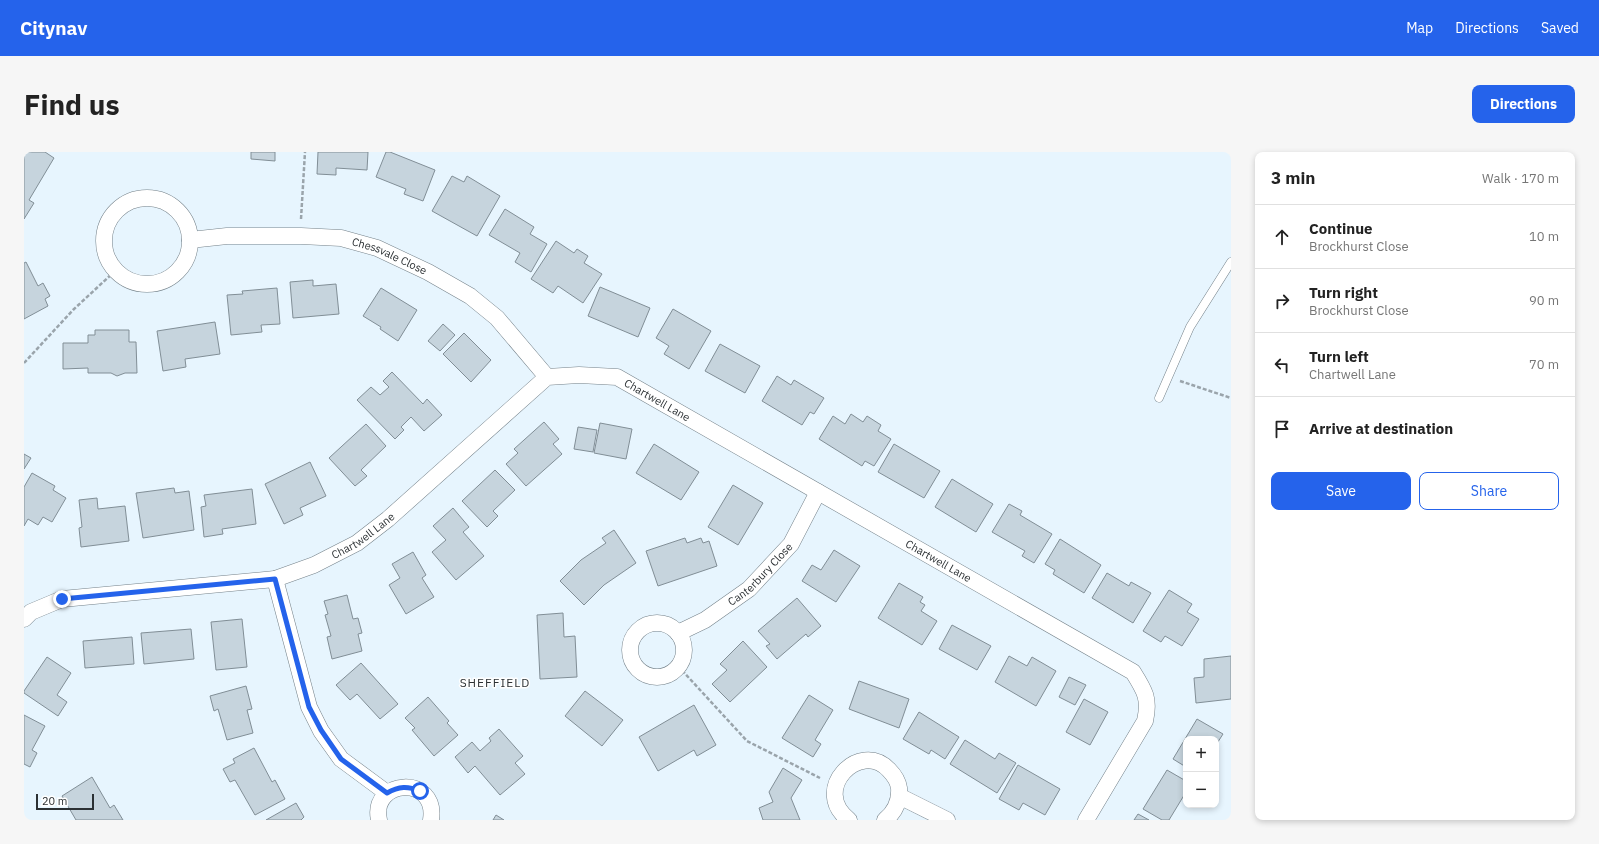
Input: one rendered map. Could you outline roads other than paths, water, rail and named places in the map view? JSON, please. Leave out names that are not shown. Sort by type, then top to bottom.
[{"type":"street","points":[[144,198],[158,200],[171,205],[181,215],[188,227],[190,240],[188,255],[181,268],[170,278],[156,283],[141,284],[127,280],[115,270],[107,259],[104,245],[105,232],[110,219],[119,208],[131,201],[144,198]]},
{"type":"street","name":"Chessvale Close","points":[[190,240],[227,236],[301,236],[341,238],[377,248],[428,272],[470,296],[497,318],[547,377]]},
{"type":"street","name":"Chartwell Lane","points":[[26,613],[62,599],[275,579],[314,565],[357,543],[388,519],[547,377],[579,375],[617,377],[1133,672],[1144,689],[1148,707],[1145,722],[1086,820]]},
{"type":"street","name":"Canterbury Close","points":[[678,633],[705,620],[749,589],[790,544],[818,492]]},
{"type":"street","points":[[275,579],[309,707],[321,730],[341,759],[387,793]]},
{"type":"street","points":[[655,623],[663,624],[678,633],[684,650],[682,659],[678,666],[671,672],[663,676],[654,677],[639,670],[633,663],[630,654],[630,646],[636,634],[646,626],[655,623]]},
{"type":"street","points":[[849,820],[843,815],[837,806],[834,796],[835,785],[839,776],[847,768],[856,762],[867,760],[877,762],[887,767],[894,775],[898,785],[900,796],[897,806],[891,815],[885,820]]},
{"type":"street","points":[[379,820],[378,809],[387,793],[403,787],[412,787],[427,797],[431,805],[432,820]]},
{"type":"street","points":[[900,796],[947,820]]},
{"type":"lane","points":[[1159,398],[1190,327],[1231,262]]},
{"type":"district","name":"SHEFFIELD","points":[[495,683]]}]
